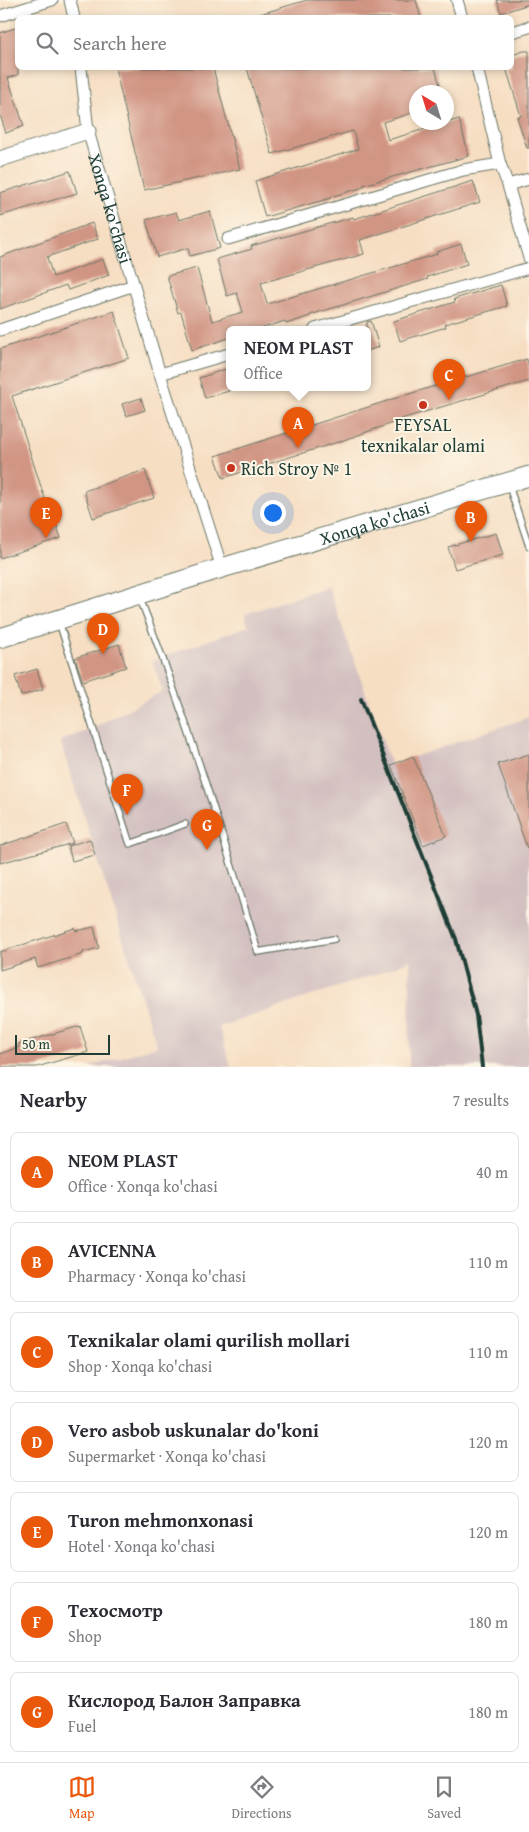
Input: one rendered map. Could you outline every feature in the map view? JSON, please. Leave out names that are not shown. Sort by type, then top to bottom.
[{"type":"main road","name":"Xonqa ko'chasi","points":[[0,638],[222,568],[529,476]]},
{"type":"street","points":[[0,16],[52,0]]},
{"type":"street","points":[[70,0],[73,15]]},
{"type":"street","points":[[457,0],[461,15]]},
{"type":"street","points":[[514,31],[529,27]]},
{"type":"street","name":"Xonqa ko'chasi","points":[[81,70],[88,131],[160,374],[222,568]]},
{"type":"street","points":[[477,70],[500,164],[529,258]]},
{"type":"street","points":[[0,159],[88,131]]},
{"type":"street","points":[[228,239],[463,170],[500,164]]},
{"type":"street","points":[[508,185],[529,179]]},
{"type":"street","points":[[326,326],[529,268]]},
{"type":"street","points":[[0,330],[134,285]]},
{"type":"street","points":[[160,374],[226,355]]},
{"type":"lane","points":[[508,483],[529,546]]},
{"type":"lane","points":[[139,594],[170,678],[224,840],[258,952],[334,939]]},
{"type":"lane","points":[[59,620],[130,844],[185,824]]},
{"type":"shaded area","points":[[328,586],[391,765],[529,717],[529,1067],[409,1067],[410,960],[379,973],[219,1027],[231,1067],[89,1067],[157,1046],[60,741],[87,731],[163,691],[152,661],[248,626],[245,614]]},
{"type":"building","points":[[307,0],[416,0],[420,15],[257,15]]},
{"type":"building","points":[[497,0],[529,0],[529,4],[501,13]]},
{"type":"building","points":[[15,28],[15,70],[18,70],[18,75],[8,78],[24,126],[6,133],[0,115],[0,33]]},
{"type":"building","points":[[529,51],[529,148],[527,148],[517,117],[521,116],[507,70],[514,70],[514,54]]},
{"type":"building","points":[[115,70],[214,70],[240,169],[144,190]]},
{"type":"building","points":[[248,70],[436,70],[440,85],[409,85],[409,114],[383,122],[388,140],[422,130],[454,130],[454,120],[459,119],[469,156],[363,185],[364,187],[331,198],[265,217],[255,181],[358,149],[353,131],[272,154]]},
{"type":"building","points":[[70,171],[77,193],[0,216],[0,193]]},
{"type":"building","points":[[473,181],[480,202],[360,240],[364,254],[261,283],[267,304],[437,254],[436,252],[461,244],[467,264],[427,277],[428,279],[286,324],[285,321],[269,326],[226,326],[226,339],[192,350],[181,312],[178,313],[167,276],[197,268],[212,321],[243,312],[237,293],[227,296],[217,259],[252,249],[251,246],[353,217],[354,219]]},
{"type":"building","points":[[210,211],[220,248],[190,256],[188,248],[157,257],[146,220],[176,212],[179,220]]},
{"type":"building","points":[[92,223],[98,239],[47,257],[53,277],[103,259],[109,275],[68,290],[66,285],[0,309],[0,257]]},
{"type":"building","points":[[501,285],[507,306],[445,324],[446,327],[400,341],[394,321],[455,302],[454,299]]},
{"type":"building","points":[[114,311],[129,358],[12,396],[50,515],[53,514],[61,538],[0,558],[0,349]]},
{"type":"building","points":[[371,321],[379,347],[371,350],[371,326],[367,326],[367,322]]},
{"type":"building","points":[[527,359],[529,381],[401,419],[338,442],[223,478],[215,456],[412,393]]},
{"type":"building","points":[[226,369],[226,391],[229,391],[205,398],[199,378]]},
{"type":"building","points":[[141,398],[145,410],[126,416],[122,404]]},
{"type":"building","points":[[145,470],[154,498],[93,518],[84,491]]},
{"type":"building","points":[[496,533],[503,555],[455,569],[448,547]]},
{"type":"building","points":[[119,644],[126,667],[83,681],[75,658]]},
{"type":"building","points":[[37,669],[43,689],[21,696],[15,676]]},
{"type":"building","points":[[529,754],[529,847],[527,848],[498,764]]},
{"type":"building","points":[[413,756],[446,836],[423,845],[391,765]]},
{"type":"building","points":[[66,824],[73,843],[0,863],[0,846]]},
{"type":"building","points":[[90,839],[95,855],[72,861],[68,846]]},
{"type":"building","points":[[94,927],[99,948],[38,968],[35,959],[0,970],[0,952],[75,928],[76,931]]},
{"type":"building","points":[[80,1026],[88,1052],[37,1067],[0,1067],[0,1054],[19,1047],[18,1044]]},
{"type":"railway","points":[[361,699],[456,939],[476,1015],[482,1067]]},
{"type":"place","name":"Texnikalar olami qurilish mollari","points":[[449,400]]},
{"type":"place","name":"FEYSAL texnikalar olami","points":[[423,405]]},
{"type":"place","name":"NEOM PLAST","points":[[298,448]]},
{"type":"place","name":"Rich Stroy № 1","points":[[231,468]]},
{"type":"place","name":"Turon mehmonxonasi","points":[[46,538]]},
{"type":"place","name":"AVICENNA","points":[[471,542]]},
{"type":"place","name":"Vero asbob uskunalar do'koni","points":[[103,654]]},
{"type":"place","name":"Техосмотр","points":[[127,815]]},
{"type":"place","name":"Кислород Балон Заправка","points":[[207,850]]}]
